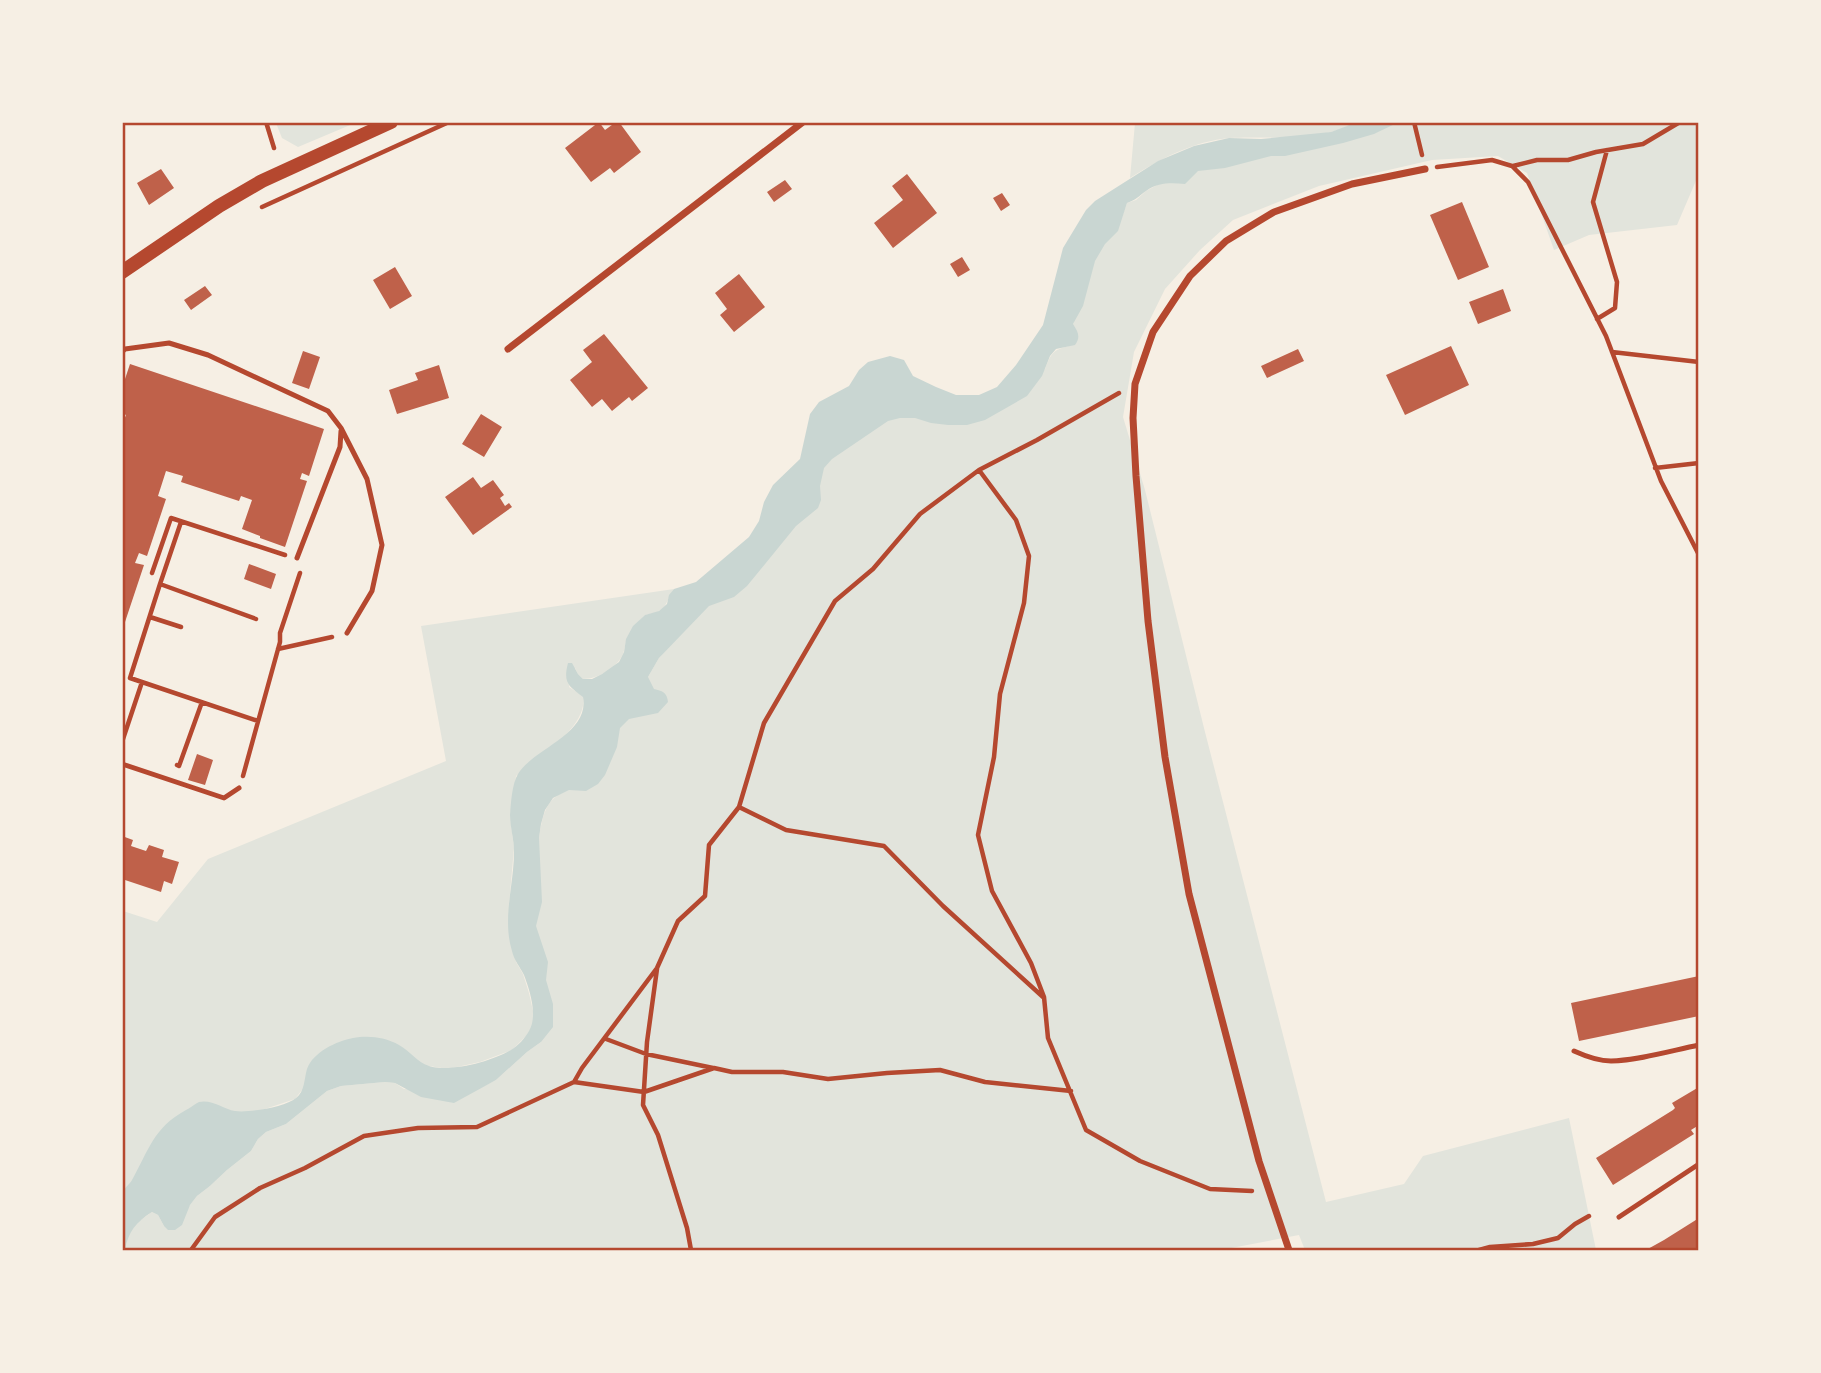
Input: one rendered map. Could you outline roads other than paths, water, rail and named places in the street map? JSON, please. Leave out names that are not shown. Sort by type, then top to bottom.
[{"type":"main road","points":[[122,272],[219,206],[252,187],[391,122]]},
{"type":"street","points":[[508,349],[803,122]]},
{"type":"street","points":[[1289,1251],[1268,1192],[1189,894],[1165,757],[1148,621],[1133,418],[1135,384],[1153,332],[1190,276],[1226,241],[1274,212],[1352,184],[1425,169]]},
{"type":"lane","points":[[122,352],[125,349],[169,343],[208,355],[328,411],[341,428],[367,480],[382,545],[372,591],[347,633]]},
{"type":"lane","points":[[297,558],[340,447],[341,428]]},
{"type":"lane","points":[[122,764],[224,798],[239,788]]},
{"type":"lane","points":[[1574,1051],[1590,1058],[1609,1061],[1699,1045]]},
{"type":"lane","points":[[1619,1217],[1699,1164]]}]
